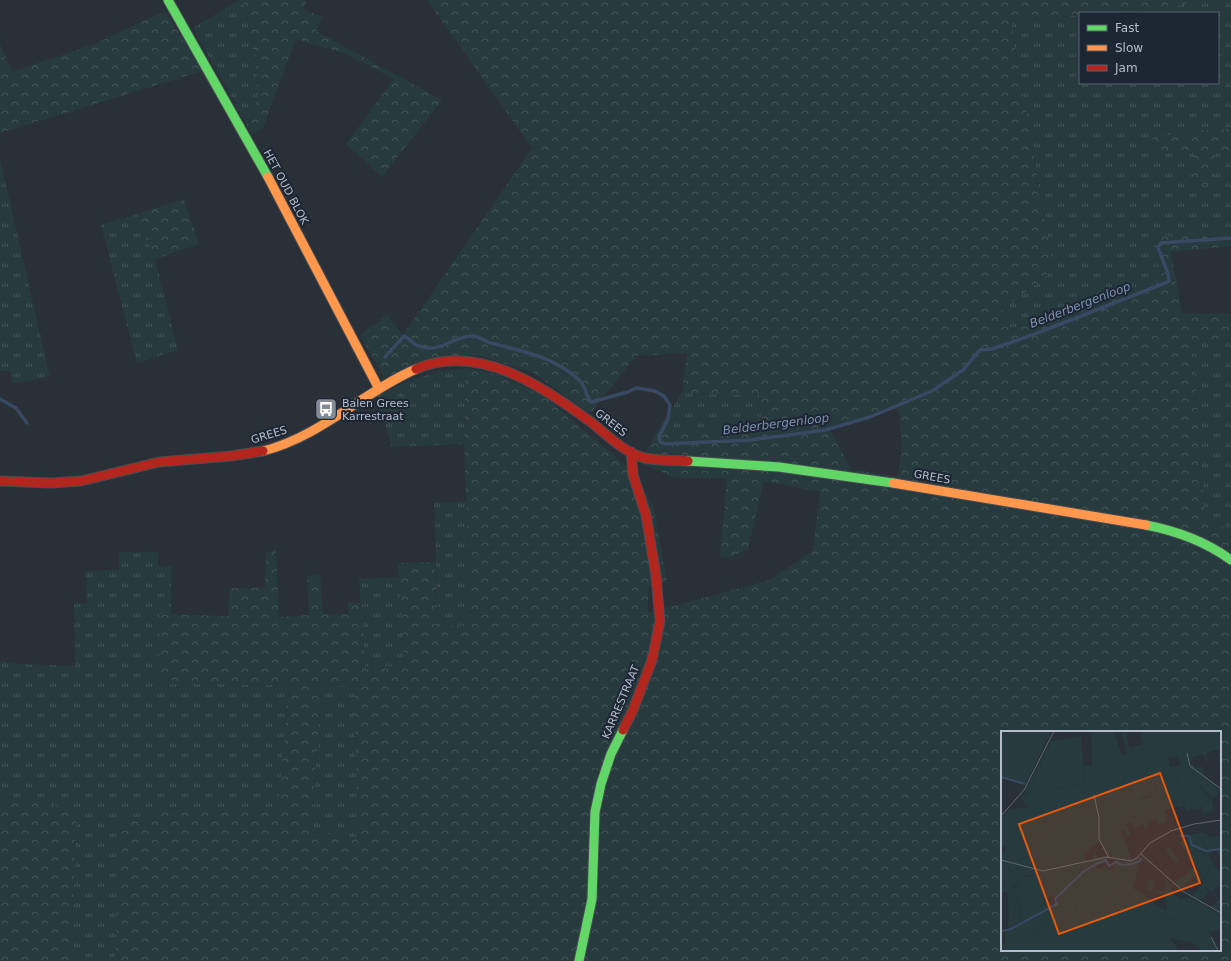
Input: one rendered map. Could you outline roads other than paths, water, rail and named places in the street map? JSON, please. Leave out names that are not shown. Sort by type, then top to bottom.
[{"type":"street","name":"HET OUD BLOK","points":[[168,0],[266,173],[378,387]]},
{"type":"street","name":"GREES","points":[[0,481],[81,481],[159,462],[250,453],[274,448],[291,442],[318,427],[378,387],[418,368],[457,362],[492,366],[532,383],[559,399],[631,452],[653,459],[779,467],[838,474],[1156,527],[1180,532],[1198,539],[1231,560]]},
{"type":"street","name":"KARRESTRAAT","points":[[579,961],[588,924],[592,899],[595,812],[601,784],[611,754],[633,710],[652,660],[660,622],[656,576],[646,515],[632,476],[631,452]]},
{"type":"waterway","name":"Belderbergenloop","points":[[385,357],[404,336],[413,343],[427,348],[434,348],[460,338],[474,336],[489,342],[526,352],[559,365],[569,371],[581,382],[591,402],[628,392],[636,388],[655,391],[664,396],[670,405],[668,419],[659,436],[660,442],[666,444],[750,440],[825,430],[870,417],[932,391],[963,370],[980,350],[992,349],[1035,334],[1169,281],[1168,274],[1158,247],[1161,243],[1231,238]]},
{"type":"waterway","name":"Belderbergenloop","points":[[0,399],[16,408],[27,423]]},
{"type":"place","name":"Balen Grees Karrestraat","points":[[326,409]]}]
